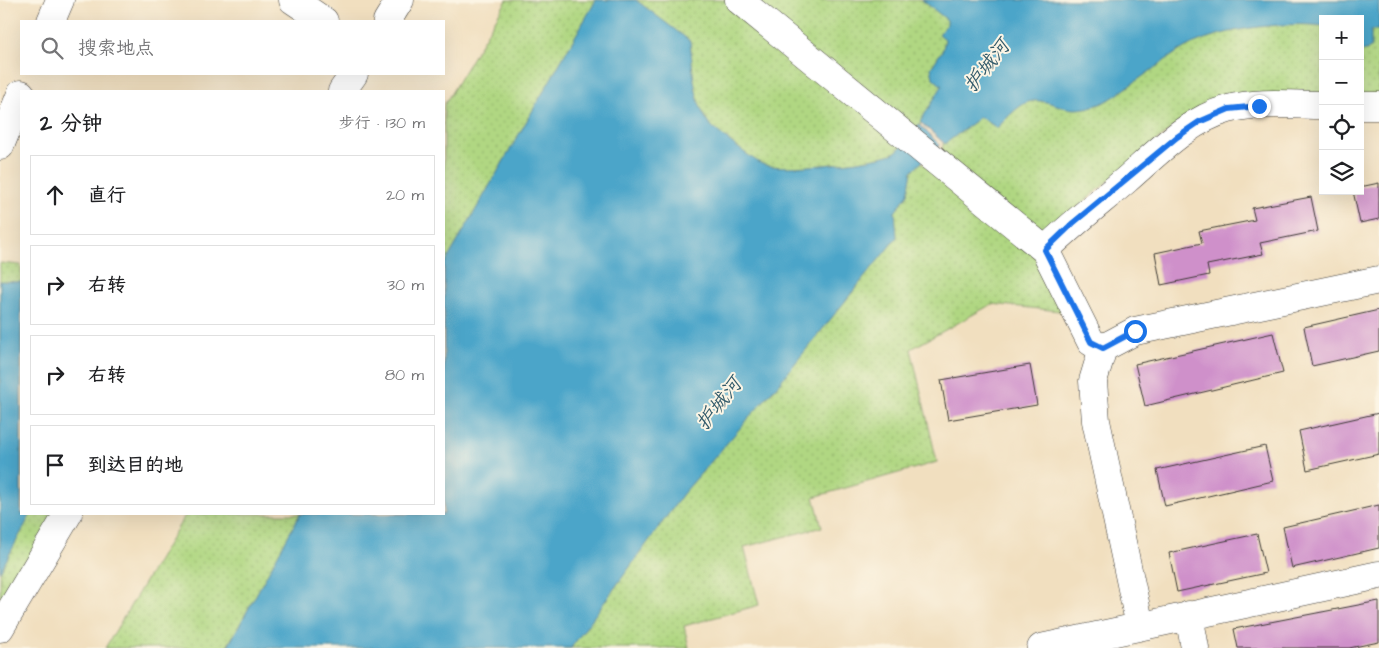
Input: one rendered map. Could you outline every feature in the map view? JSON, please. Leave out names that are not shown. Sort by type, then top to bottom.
[{"type":"street","points":[[51,20],[60,0]]},
{"type":"street","points":[[293,0],[323,20]]},
{"type":"street","points":[[388,20],[400,0]]},
{"type":"street","points":[[738,0],[1045,250],[1091,342],[1103,348]]},
{"type":"street","points":[[23,90],[30,75]]},
{"type":"street","points":[[343,90],[353,75]]},
{"type":"street","points":[[0,146],[20,98]]},
{"type":"street","points":[[1045,250],[1073,223],[1177,137],[1208,116],[1241,107],[1276,104],[1319,105]]},
{"type":"street","points":[[1364,106],[1379,106]]},
{"type":"street","points":[[1140,626],[1096,421],[1093,381],[1103,348],[1135,331],[1379,280]]},
{"type":"street","points":[[0,628],[67,515]]},
{"type":"street","points":[[1041,648],[1379,575]]},
{"type":"street","points":[[1189,616],[1195,648]]},
{"type":"green space","points":[[507,0],[611,0],[445,273],[445,103]]},
{"type":"green space","points":[[618,0],[929,0],[954,21],[946,86],[898,157],[759,172],[702,122]]},
{"type":"green space","points":[[1252,13],[1379,13],[1379,99],[1364,99],[1364,15],[1319,15],[1319,100],[1183,119],[1043,236],[941,158],[944,138],[982,112],[1024,100]]},
{"type":"green space","points":[[920,161],[1035,252],[1069,312],[992,304],[911,349],[937,462],[814,497],[822,527],[744,547],[759,605],[684,626],[689,648],[564,648],[893,210],[910,170]]},
{"type":"green space","points":[[0,263],[20,265],[20,515],[59,515],[0,612]]},
{"type":"green space","points":[[185,515],[304,515],[226,648],[105,648]]},
{"type":"water","name":"护城河","points":[[596,0],[636,0],[690,41],[699,103],[708,122],[734,145],[762,164],[787,167],[807,166],[884,156],[897,151],[919,124],[940,145],[912,171],[908,194],[895,212],[897,237],[780,382],[683,494],[571,648],[227,648],[299,515],[445,515],[445,263]]},
{"type":"water","name":"护城河","points":[[922,0],[1379,0],[1379,30],[1371,30],[1371,48],[1364,51],[1364,15],[1319,15],[1319,26],[1269,26],[1229,32],[1193,43],[1119,94],[1100,104],[1074,109],[1048,102],[1028,102],[1015,110],[997,128],[980,117],[945,144],[920,122],[942,86],[933,78],[931,68],[943,49],[945,39],[939,34],[947,24],[947,20]]},
{"type":"water","points":[[0,281],[20,282],[20,515],[30,515],[0,572]]},
{"type":"building","points":[[1379,183],[1379,219],[1360,223],[1354,195],[1364,195],[1364,186]]},
{"type":"building","points":[[1311,197],[1318,231],[1260,243],[1263,254],[1207,265],[1209,275],[1161,285],[1155,253],[1202,243],[1199,231],[1255,220],[1252,208]]},
{"type":"building","points":[[1379,310],[1379,351],[1312,366],[1304,327]]},
{"type":"building","points":[[1273,333],[1283,373],[1145,406],[1135,364]]},
{"type":"building","points":[[1030,365],[1037,405],[948,420],[941,380]]},
{"type":"building","points":[[1379,413],[1379,454],[1307,470],[1299,431]]},
{"type":"building","points":[[1265,446],[1273,481],[1165,506],[1157,470]]},
{"type":"building","points":[[1379,505],[1379,548],[1292,568],[1283,527]]},
{"type":"building","points":[[1257,534],[1266,573],[1177,592],[1169,553]]},
{"type":"building","points":[[1379,601],[1379,642],[1349,648],[1238,648],[1234,629]]},
{"type":"route","points":[[1135,331],[1103,348],[1091,342],[1045,250],[1073,223],[1177,137],[1199,122],[1208,116],[1229,109],[1259,106]]}]
